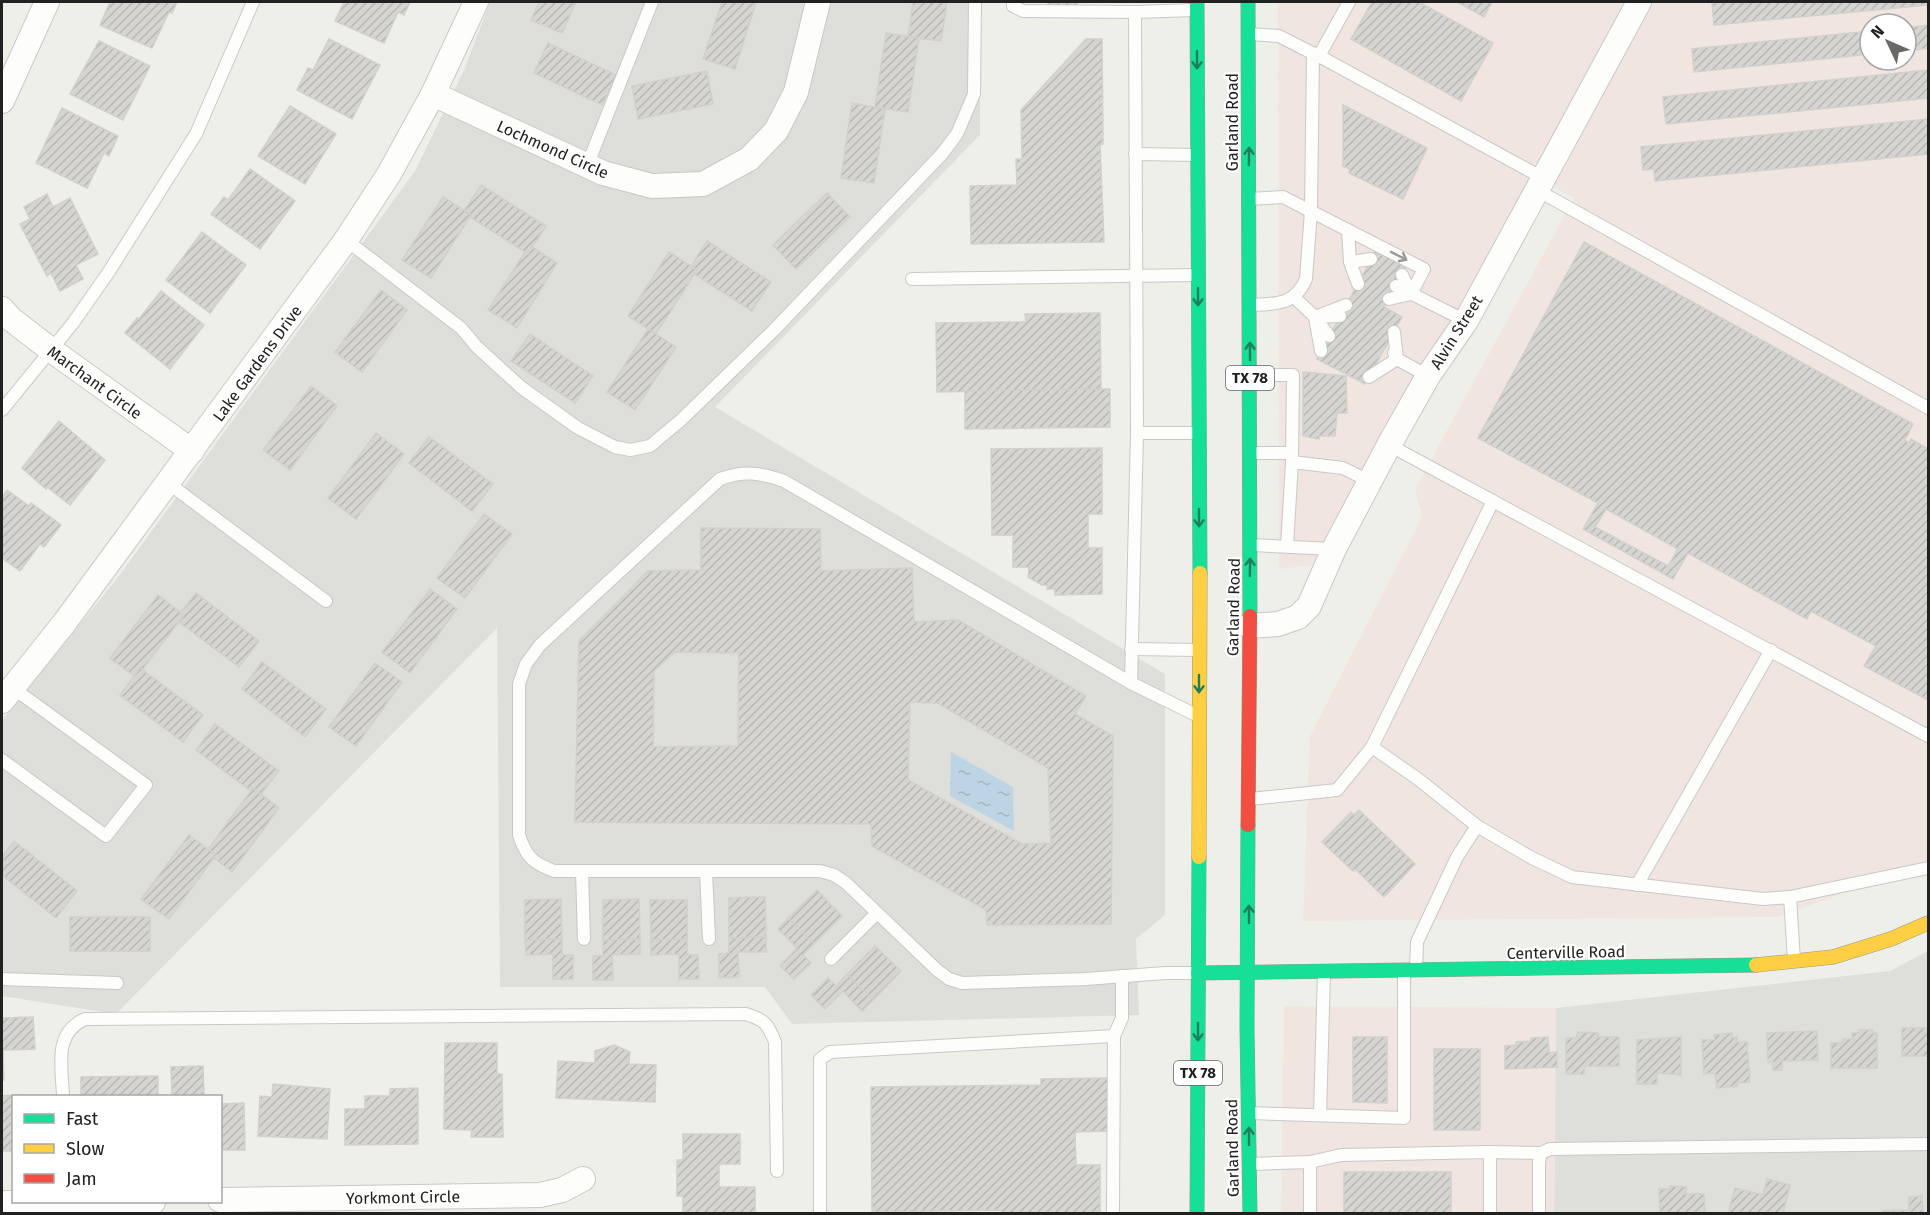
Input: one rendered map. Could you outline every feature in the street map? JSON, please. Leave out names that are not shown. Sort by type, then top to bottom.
[{"type":"main road","name":"Garland Road","points":[[1248,2],[1250,544],[1244,626],[1249,800],[1250,1214]]},
{"type":"main road","name":"Garland Road","points":[[1197,6],[1199,433],[1205,625],[1200,650],[1199,717],[1197,1214]]},
{"type":"main road","name":"Centerville Road","points":[[1198,973],[1754,965],[1833,957],[1892,939],[1929,923]]},
{"type":"street","points":[[2,101],[47,2]]},
{"type":"street","name":"Lake Gardens Drive","points":[[7,694],[192,452],[346,240],[389,174],[433,94],[477,2]]},
{"type":"street","name":"Lochmond Circle","points":[[433,94],[603,173],[652,186],[703,184],[749,159],[776,131],[796,92],[818,2]]},
{"type":"street","name":"Alvin Street","points":[[1244,626],[1278,624],[1298,617],[1310,606],[1334,549],[1369,481],[1428,376],[1466,321],[1639,2]]},
{"type":"street","name":"Marchant Circle","points":[[2,309],[11,320],[192,452]]},
{"type":"street","name":"Yorkmont Circle","points":[[222,1200],[540,1195],[562,1190],[583,1179]]},
{"type":"street","points":[[2,1203],[66,1206],[131,1203]]},
{"type":"lane","points":[[2,410],[73,323],[108,273],[196,134],[253,2]]},
{"type":"lane","points":[[587,166],[652,2]]},
{"type":"lane","points":[[346,240],[461,328],[477,347],[522,388],[578,428],[615,447],[630,450],[650,446],[681,420],[774,330],[941,155],[957,134],[974,94],[975,2]]},
{"type":"lane","points":[[1013,2],[1013,6],[1023,11],[1107,7],[1135,12],[1197,6]]},
{"type":"lane","points":[[1250,305],[1278,304],[1294,297],[1302,289],[1306,279],[1311,211],[1316,55],[1349,2]]},
{"type":"lane","points":[[1131,683],[1137,433],[1135,12]]},
{"type":"lane","points":[[1249,34],[1279,36],[1316,55],[1929,408]]},
{"type":"lane","points":[[1135,154],[1197,155]]},
{"type":"lane","points":[[1248,199],[1283,197],[1424,269],[1411,294],[1389,299]]},
{"type":"lane","points":[[1348,230],[1350,262],[1358,284]]},
{"type":"lane","points":[[1350,262],[1368,265]]},
{"type":"lane","points":[[912,279],[1198,275]]},
{"type":"lane","points":[[1399,281],[1411,294],[1466,321]]},
{"type":"lane","points":[[1294,297],[1315,317],[1329,336]]},
{"type":"lane","points":[[1315,317],[1346,305]]},
{"type":"lane","points":[[1315,317],[1340,316]]},
{"type":"lane","points":[[1315,317],[1321,351]]},
{"type":"lane","points":[[1394,332],[1398,359]]},
{"type":"lane","points":[[1388,344],[1398,359],[1428,376]]},
{"type":"lane","points":[[1377,362],[1398,359]]},
{"type":"lane","points":[[1369,377],[1398,359]]},
{"type":"lane","points":[[1250,375],[1293,375],[1292,458],[1287,546]]},
{"type":"lane","points":[[1137,433],[1199,433]]},
{"type":"lane","points":[[1389,445],[1929,736]]},
{"type":"lane","points":[[1248,453],[1292,458],[1343,468],[1369,481]]},
{"type":"lane","points":[[1198,973],[962,983],[949,979],[937,970],[846,883],[834,875],[820,871],[554,871],[537,864],[524,850],[519,835],[519,684],[526,664],[540,645],[720,479],[738,473],[762,474],[784,481],[1131,683],[1199,717]]},
{"type":"lane","points":[[168,483],[326,601]]},
{"type":"lane","points":[[1249,800],[1336,790],[1372,747],[1494,501]]},
{"type":"lane","points":[[1250,544],[1334,549]]},
{"type":"lane","points":[[1131,649],[1200,650]]},
{"type":"lane","points":[[1637,885],[1772,650]]},
{"type":"lane","points":[[2,760],[106,836],[146,785],[7,694]]},
{"type":"lane","points":[[1372,747],[1418,779],[1477,826],[1532,858],[1572,877],[1763,899],[1790,897],[1929,868]]},
{"type":"lane","points":[[1249,1113],[1404,1118],[1410,971],[1418,942],[1457,858],[1477,826]]},
{"type":"lane","points":[[582,871],[584,939]]},
{"type":"lane","points":[[706,871],[709,939]]},
{"type":"lane","points":[[1790,897],[1794,961]]},
{"type":"lane","points":[[831,959],[877,913]]},
{"type":"lane","points":[[1320,1115],[1324,972]]},
{"type":"lane","points":[[1113,1214],[1114,1036],[1122,1018],[1122,976]]},
{"type":"lane","points":[[2,979],[117,983]]},
{"type":"lane","points":[[63,1095],[61,1047],[65,1035],[73,1024],[85,1019],[746,1014],[759,1018],[770,1027],[776,1042],[777,1171]]},
{"type":"lane","points":[[820,1214],[820,1059],[830,1052],[1114,1036]]},
{"type":"lane","points":[[1249,1164],[1310,1162],[1341,1155],[1541,1153],[1550,1149],[1929,1144]]},
{"type":"lane","points":[[1490,1152],[1490,1214]]},
{"type":"lane","points":[[1539,1214],[1541,1153]]},
{"type":"lane","points":[[1310,1162],[1310,1214]]},
{"type":"shaded area","points":[[490,2],[980,2],[980,135],[715,407],[1165,674],[1165,915],[1136,939],[1139,1015],[792,1024],[765,987],[500,987],[497,628],[116,1014],[2,996],[2,720],[116,580],[415,171],[465,68]]},
{"type":"shaded area","points":[[1278,2],[1928,2],[1928,863],[1777,917],[1303,921],[1310,736],[1422,517],[1415,489],[1574,198],[1532,175],[1315,565],[1279,569]]},
{"type":"shaded area","points":[[1928,951],[1928,1213],[1554,1214],[1556,1008],[1890,971]]},
{"type":"shaded area","points":[[1284,1006],[1556,1008],[1554,1213],[1281,1214]]},
{"type":"water","points":[[951,752],[1013,787],[1014,831],[950,796]]},
{"type":"building","points":[[110,2],[177,2],[172,13],[169,12],[152,48],[100,25]]},
{"type":"building","points":[[344,2],[410,2],[404,15],[398,12],[384,43],[335,21]]},
{"type":"building","points":[[539,2],[576,2],[562,33],[531,20]]},
{"type":"building","points":[[722,2],[756,2],[735,69],[703,59]]},
{"type":"building","points":[[913,2],[947,2],[941,41],[908,37]]},
{"type":"building","points":[[1048,2],[1077,2],[1077,12],[1048,11]]},
{"type":"building","points":[[1372,2],[1419,2],[1493,43],[1461,101],[1351,39]]},
{"type":"building","points":[[1457,2],[1492,2],[1484,17]]},
{"type":"building","points":[[1928,2],[1928,5],[1714,25],[1712,3]]},
{"type":"building","points":[[1928,25],[1928,48],[1918,49],[1918,26]]},
{"type":"building","points":[[1858,32],[1858,55],[1694,72],[1692,49]]},
{"type":"building","points":[[886,33],[919,38],[908,112],[875,107]]},
{"type":"building","points":[[329,39],[380,65],[352,119],[297,90],[308,68],[313,70]]},
{"type":"building","points":[[1086,39],[1102,39],[1103,144],[1100,144],[1104,242],[971,244],[970,186],[1017,185],[1016,159],[1022,159],[1021,110]]},
{"type":"building","points":[[99,41],[150,66],[123,120],[70,94]]},
{"type":"building","points":[[548,43],[616,75],[602,105],[534,73]]},
{"type":"building","points":[[1928,70],[1928,98],[1666,124],[1663,97]]},
{"type":"building","points":[[707,71],[713,104],[638,119],[632,86]]},
{"type":"building","points":[[852,103],[885,109],[874,183],[841,178]]},
{"type":"building","points":[[1343,105],[1427,148],[1403,199],[1349,173],[1350,169],[1343,166]]},
{"type":"building","points":[[290,106],[336,134],[305,184],[258,156]]},
{"type":"building","points":[[62,108],[118,136],[109,156],[104,153],[87,188],[36,163]]},
{"type":"building","points":[[1928,119],[1928,154],[1655,181],[1654,169],[1643,170],[1641,147]]},
{"type":"building","points":[[250,169],[295,201],[260,249],[211,214],[224,197],[228,200]]},
{"type":"building","points":[[481,185],[546,226],[528,254],[464,211]]},
{"type":"building","points":[[827,193],[850,217],[796,269],[773,245]]},
{"type":"building","points":[[47,194],[53,207],[70,198],[98,254],[76,265],[83,279],[60,291],[51,273],[47,276],[20,224],[30,219],[24,207]]},
{"type":"building","points":[[443,197],[471,215],[431,278],[402,260]]},
{"type":"building","points":[[202,232],[246,265],[210,313],[166,280]]},
{"type":"building","points":[[707,241],[771,282],[752,311],[694,274],[697,270],[691,266]]},
{"type":"building","points":[[1584,242],[1913,424],[1905,440],[1909,443],[1911,439],[1928,449],[1928,700],[1864,666],[1876,646],[1811,611],[1807,619],[1688,553],[1673,579],[1583,529],[1598,503],[1478,438]],"holes":[[[1606,509],[1678,549],[1668,566],[1595,527]]]},
{"type":"building","points":[[532,247],[557,263],[517,328],[488,310],[525,252],[528,254]]},
{"type":"building","points":[[669,252],[697,270],[656,334],[628,316]]},
{"type":"building","points":[[1375,252],[1407,266],[1384,307],[1402,317],[1365,384],[1317,359]]},
{"type":"building","points":[[381,290],[407,310],[362,372],[335,352]]},
{"type":"building","points":[[161,291],[204,325],[170,369],[125,333]]},
{"type":"building","points":[[1100,313],[1101,389],[937,392],[936,323],[1026,322],[1025,314]]},
{"type":"building","points":[[648,329],[676,347],[635,410],[607,392]]},
{"type":"building","points":[[530,334],[593,376],[575,403],[511,361]]},
{"type":"building","points":[[1303,372],[1346,376],[1347,413],[1337,413],[1335,436],[1319,436],[1319,439],[1303,436]]},
{"type":"building","points":[[311,386],[337,406],[290,470],[263,450]]},
{"type":"building","points":[[1110,389],[1110,427],[965,429],[965,391]]},
{"type":"building","points":[[59,421],[105,460],[70,505],[47,487],[46,489],[22,468]]},
{"type":"building","points":[[376,433],[404,454],[356,519],[328,498]]},
{"type":"building","points":[[429,437],[493,484],[472,511],[409,463]]},
{"type":"building","points":[[1102,448],[1102,514],[1088,514],[1088,548],[1102,548],[1102,594],[1055,595],[1055,589],[1047,589],[1047,585],[1042,585],[1028,577],[1029,567],[1013,567],[1013,535],[992,535],[991,449]]},
{"type":"building","points":[[7,490],[29,506],[31,503],[61,525],[44,547],[40,544],[20,571],[2,558],[2,498]]},
{"type":"building","points":[[484,514],[512,534],[465,598],[437,578]]},
{"type":"building","points":[[701,528],[820,529],[821,571],[912,568],[914,622],[958,620],[1086,696],[1075,714],[1113,736],[1111,924],[987,925],[986,910],[872,846],[871,824],[575,822],[579,641],[648,571],[701,570]],"holes":[[[675,652],[739,653],[738,746],[653,747],[654,671]],[[910,702],[938,703],[1048,768],[1051,843],[1022,844],[908,780]]]},
{"type":"building","points":[[430,589],[457,609],[410,673],[382,652]]},
{"type":"building","points":[[196,593],[259,641],[239,667],[179,622],[184,615],[181,612]]},
{"type":"building","points":[[158,595],[184,615],[142,670],[140,668],[134,676],[110,658]]},
{"type":"building","points":[[262,662],[326,709],[305,737],[242,689]]},
{"type":"building","points":[[375,663],[402,682],[356,746],[329,727]]},
{"type":"building","points":[[140,668],[203,715],[183,742],[120,695]]},
{"type":"building","points":[[215,724],[279,771],[261,794],[253,788],[251,791],[196,750]]},
{"type":"building","points":[[253,788],[279,808],[232,872],[214,858],[216,855],[208,849]]},
{"type":"building","points":[[1359,810],[1415,864],[1384,897],[1322,842],[1351,812],[1354,815]]},
{"type":"building","points":[[189,835],[216,855],[169,919],[141,899]]},
{"type":"building","points":[[14,841],[77,891],[56,918],[2,875],[2,857]]},
{"type":"building","points":[[817,890],[842,916],[814,944],[788,918]]},
{"type":"building","points":[[765,897],[766,937],[729,938],[729,898]]},
{"type":"building","points":[[561,899],[562,939],[525,940],[525,900]]},
{"type":"building","points":[[639,899],[640,939],[603,940],[603,900]]},
{"type":"building","points":[[650,900],[687,900],[687,939],[651,940]]},
{"type":"building","points":[[70,917],[150,917],[150,951],[70,951]]},
{"type":"building","points":[[788,918],[814,944],[803,955],[811,963],[794,979],[780,966],[797,948],[778,929]]},
{"type":"building","points":[[766,937],[766,952],[738,952],[739,977],[719,978],[719,954],[729,953],[729,938]]},
{"type":"building","points":[[562,939],[562,955],[573,955],[573,979],[553,979],[553,954],[526,955],[525,940]]},
{"type":"building","points":[[640,939],[640,954],[612,955],[613,980],[593,980],[593,956],[603,956],[603,940]]},
{"type":"building","points":[[687,939],[687,955],[698,955],[699,979],[679,979],[679,954],[651,955],[651,940]]},
{"type":"building","points":[[875,946],[901,971],[873,1000],[847,974]]},
{"type":"building","points":[[847,974],[873,1000],[862,1011],[843,991],[825,1009],[811,995],[828,978],[836,986]]},
{"type":"building","points":[[33,1017],[35,1049],[3,1050],[4,1080],[2,1080],[2,1018]]},
{"type":"building","points":[[1902,1028],[1928,1028],[1928,1056],[1902,1056]]},
{"type":"building","points":[[1859,1030],[1873,1030],[1873,1033],[1877,1033],[1877,1068],[1831,1068],[1831,1043],[1842,1043],[1843,1039],[1852,1039],[1852,1033],[1859,1033]]},
{"type":"building","points":[[1817,1031],[1818,1060],[1782,1061],[1782,1070],[1773,1070],[1773,1062],[1768,1062],[1767,1033]]},
{"type":"building","points":[[1578,1032],[1598,1033],[1599,1037],[1619,1037],[1619,1066],[1584,1066],[1584,1074],[1566,1074],[1566,1038],[1576,1038]]},
{"type":"building","points":[[1732,1033],[1732,1038],[1737,1037],[1737,1042],[1747,1042],[1750,1082],[1717,1088],[1715,1073],[1704,1074],[1702,1040],[1715,1040],[1714,1035]]},
{"type":"building","points":[[1353,1037],[1387,1037],[1387,1103],[1353,1102]]},
{"type":"building","points":[[1548,1037],[1549,1053],[1557,1052],[1557,1067],[1505,1069],[1505,1046],[1517,1045],[1516,1042],[1531,1041],[1531,1038]]},
{"type":"building","points":[[1681,1037],[1681,1075],[1657,1073],[1657,1084],[1637,1084],[1637,1040]]},
{"type":"building","points":[[445,1043],[497,1043],[497,1074],[502,1074],[503,1137],[471,1137],[472,1130],[444,1129]]},
{"type":"building","points":[[614,1045],[630,1052],[629,1064],[656,1065],[655,1102],[556,1098],[558,1061],[595,1063],[595,1051]]},
{"type":"building","points":[[1434,1049],[1480,1049],[1480,1130],[1434,1130]]},
{"type":"building","points":[[203,1066],[204,1095],[172,1095],[171,1067]]},
{"type":"building","points":[[158,1076],[158,1095],[81,1095],[81,1077]]},
{"type":"building","points":[[1108,1078],[1109,1131],[1075,1132],[1076,1165],[1100,1165],[1100,1214],[1002,1214],[1002,1210],[872,1212],[871,1087],[1041,1085],[1041,1079]]},
{"type":"building","points":[[273,1084],[330,1089],[327,1139],[258,1136],[260,1096],[272,1097]]},
{"type":"building","points":[[418,1088],[418,1144],[345,1145],[345,1109],[365,1109],[365,1096],[390,1096],[390,1089]]},
{"type":"building","points":[[2,1096],[12,1096],[12,1151],[2,1151]]},
{"type":"building","points":[[244,1103],[245,1150],[222,1150],[222,1104]]},
{"type":"building","points":[[683,1134],[740,1134],[740,1164],[719,1164],[719,1187],[755,1187],[755,1214],[683,1214],[683,1196],[677,1196],[677,1160],[683,1160]]},
{"type":"building","points":[[1344,1172],[1451,1172],[1451,1214],[1344,1214]]},
{"type":"building","points":[[1767,1179],[1790,1185],[1783,1214],[1728,1214],[1735,1188],[1763,1195]]},
{"type":"building","points":[[1670,1186],[1686,1187],[1686,1194],[1704,1194],[1705,1214],[1660,1214],[1659,1189],[1670,1189]]},
{"type":"building","points":[[1922,1196],[1923,1214],[1883,1214],[1883,1211],[1909,1210],[1909,1197]]},
{"type":"traffic: fast","points":[[1197,2],[1200,573]]},
{"type":"traffic: fast","points":[[1248,2],[1250,616]]},
{"type":"traffic: fast","points":[[1248,825],[1247,1028],[1250,1214]]},
{"type":"traffic: fast","points":[[1197,1214],[1199,857]]},
{"type":"traffic: fast","points":[[1198,973],[1756,965]]},
{"type":"traffic: slow","points":[[1199,857],[1200,573]]},
{"type":"traffic: slow","points":[[1756,965],[1833,957],[1891,939],[1928,923]]},
{"type":"traffic: jam","points":[[1248,825],[1250,616]]}]
